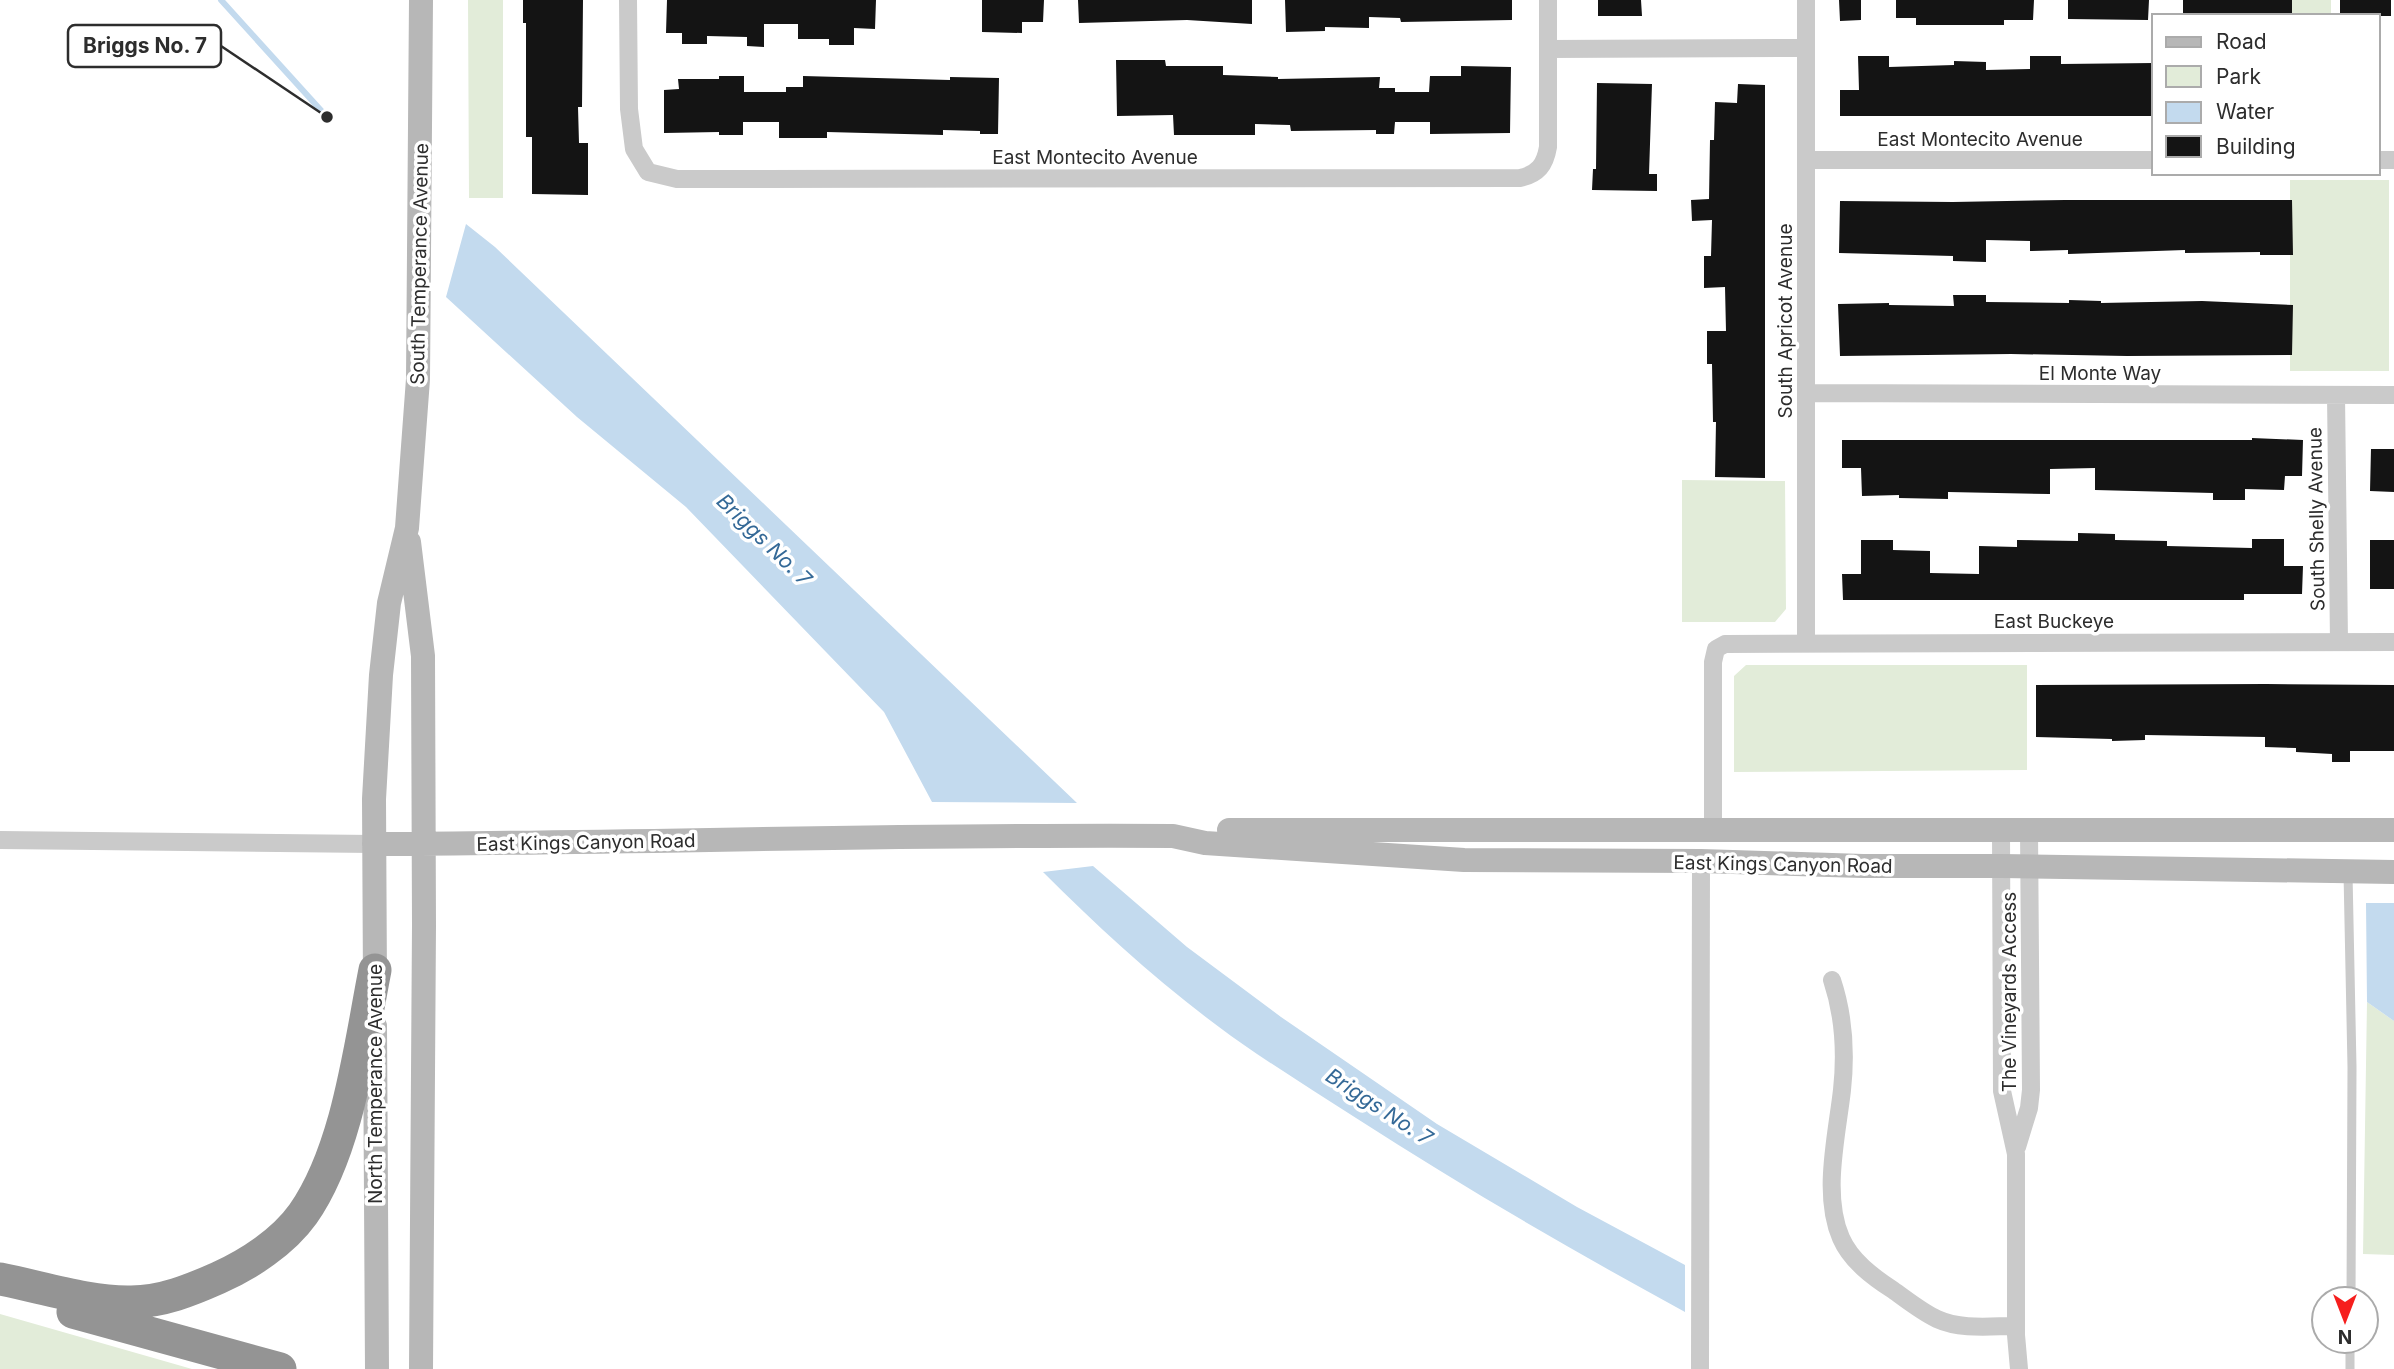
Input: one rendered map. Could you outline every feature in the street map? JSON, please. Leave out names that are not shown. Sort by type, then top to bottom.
[{"type":"highway","points":[[0,1279],[101,1300],[132,1302],[166,1298],[196,1288],[228,1274],[257,1256],[301,1217],[328,1166],[353,1078],[375,970]]},
{"type":"highway","points":[[0,1290],[280,1369]]},
{"type":"main road","name":"South Temperance Avenue","points":[[374,799],[384,634],[407,528],[420,339],[421,0]]},
{"type":"main road","name":"South Temperance Avenue","points":[[407,528],[423,656],[424,844]]},
{"type":"main road","name":"North Temperance Avenue","points":[[374,799],[377,1369]]},
{"type":"main road","name":"East Kings Canyon Road","points":[[374,844],[680,842],[831,837],[1173,836],[1205,830],[2394,830]]},
{"type":"main road","points":[[1511,860],[1584,846],[1693,844],[1705,840],[1713,831]]},
{"type":"main road","name":"East Kings Canyon Road","points":[[1173,836],[1205,843],[1417,857],[1511,860],[2394,872]]},
{"type":"main road","points":[[421,1369],[424,844]]},
{"type":"street","name":"East Montecito Avenue","points":[[628,0],[629,109],[635,149],[648,172],[677,179],[1520,178],[1541,168],[1548,147],[1548,49]]},
{"type":"street","points":[[1548,0],[1548,49],[1806,48]]},
{"type":"street","name":"South Apricot Avenue","points":[[1806,0],[1807,642]]},
{"type":"street","name":"East Montecito Avenue","points":[[1806,160],[2152,160]]},
{"type":"street","name":"El Monte Way","points":[[1806,393],[2394,395]]},
{"type":"street","name":"South Shelly Avenue","points":[[2336,395],[2339,642]]},
{"type":"street","name":"East Buckeye","points":[[1713,831],[1713,662],[1716,649],[1725,644],[2394,642]]},
{"type":"street","name":"The Vineyards Access","points":[[2001,829],[2002,1091],[2016,1154],[2016,1326],[2020,1369]]},
{"type":"street","name":"The Vineyards Access","points":[[2016,1154],[2029,1108],[2031,1090],[2029,829]]},
{"type":"street","name":"East Kings Canyon Road","points":[[0,841],[374,844]]},
{"type":"street","points":[[1700,1369],[1701,861]]},
{"type":"street","points":[[1832,980],[1842,1017],[1844,1050],[1832,1187],[1841,1238],[1854,1258],[1875,1278],[1937,1319],[1969,1326],[2016,1326]]},
{"type":"lane","points":[[2348,871],[2352,1068],[2351,1285]]},
{"type":"green space","points":[[468,0],[503,0],[503,198],[469,198]]},
{"type":"green space","points":[[2290,0],[2331,0],[2331,14],[2290,14]]},
{"type":"green space","points":[[2290,180],[2389,180],[2389,371],[2290,371]]},
{"type":"green space","points":[[1682,480],[1785,481],[1786,609],[1775,622],[1682,622]]},
{"type":"green space","points":[[1746,665],[2027,665],[2027,770],[1734,772],[1734,676]]},
{"type":"green space","points":[[2367,1002],[2394,1021],[2394,1255],[2363,1254]]},
{"type":"green space","points":[[0,1314],[192,1369],[0,1369]]},
{"type":"water","points":[[466,224],[495,247],[1077,803],[932,802],[884,712],[686,507],[577,417],[446,297]]},
{"type":"water","points":[[1093,866],[1187,947],[1281,1017],[1437,1124],[1577,1207],[1685,1265],[1685,1312],[1437,1169],[1269,1062],[1200,1013],[1119,945],[1043,872]]},
{"type":"water","points":[[2366,903],[2394,903],[2394,1021],[2367,1002]]},
{"type":"building","points":[[523,0],[583,0],[582,107],[578,107],[579,143],[588,143],[588,195],[532,194],[532,137],[526,137],[526,23],[523,23]]},
{"type":"building","points":[[667,0],[876,0],[875,29],[854,28],[854,45],[829,45],[829,39],[798,39],[798,24],[764,24],[764,47],[747,46],[747,37],[707,36],[707,44],[682,44],[682,33],[666,33]]},
{"type":"building","points":[[982,0],[1044,0],[1043,22],[1022,22],[1022,33],[982,32]]},
{"type":"building","points":[[1078,0],[1252,0],[1252,24],[1187,20],[1079,23]]},
{"type":"building","points":[[1285,0],[1512,0],[1512,20],[1401,22],[1400,18],[1369,17],[1369,28],[1325,27],[1325,31],[1286,32]]},
{"type":"building","points":[[1598,0],[1641,0],[1642,16],[1598,16]]},
{"type":"building","points":[[1839,0],[1861,0],[1861,20],[1840,21]]},
{"type":"building","points":[[1896,0],[2034,0],[2033,20],[2004,20],[2004,25],[1916,25],[1916,18],[1896,18]]},
{"type":"building","points":[[2068,0],[2149,0],[2148,20],[2068,19]]},
{"type":"building","points":[[2183,0],[2292,0],[2292,14],[2183,14]]},
{"type":"building","points":[[2340,0],[2391,0],[2391,16],[2340,14]]},
{"type":"building","points":[[1858,56],[1889,56],[1889,67],[1954,65],[1954,61],[1986,62],[1986,70],[2030,69],[2030,56],[2061,56],[2061,64],[2152,63],[2152,116],[1840,116],[1840,90],[1859,90]]},
{"type":"building","points":[[1116,60],[1165,60],[1166,66],[1223,66],[1223,75],[1278,79],[1380,77],[1379,88],[1395,88],[1395,92],[1429,92],[1430,76],[1461,76],[1461,66],[1511,67],[1510,133],[1430,134],[1430,122],[1395,122],[1394,134],[1376,134],[1376,130],[1291,131],[1290,125],[1255,124],[1255,135],[1174,135],[1173,115],[1117,116]]},
{"type":"building","points":[[719,76],[744,76],[744,92],[786,92],[786,87],[803,87],[803,76],[950,80],[950,77],[999,78],[998,134],[943,130],[943,135],[827,132],[827,138],[779,138],[779,122],[743,122],[743,135],[719,135],[719,132],[664,133],[664,90],[679,89],[678,79],[719,79]]},
{"type":"building","points":[[1597,83],[1652,84],[1649,174],[1657,174],[1657,191],[1592,190],[1593,169],[1596,169]]},
{"type":"building","points":[[1738,84],[1765,85],[1765,478],[1715,477],[1716,422],[1713,422],[1712,364],[1707,364],[1707,331],[1726,331],[1725,287],[1704,288],[1704,256],[1711,256],[1712,220],[1692,221],[1691,200],[1709,199],[1710,140],[1714,140],[1715,102],[1737,103]]},
{"type":"building","points":[[2292,200],[2293,255],[2260,255],[2260,252],[2185,253],[2185,250],[2068,254],[2068,250],[2030,251],[2030,241],[1986,240],[1986,262],[1953,261],[1953,256],[1839,253],[1840,201]]},
{"type":"building","points":[[1953,295],[1986,295],[1986,302],[2202,301],[2293,305],[2292,355],[1840,356],[1838,304],[1954,306]]},
{"type":"building","points":[[1842,440],[2303,440],[2302,476],[2285,476],[2284,490],[2245,489],[2245,500],[2213,500],[2213,493],[2095,490],[2095,468],[2050,469],[2050,494],[1948,492],[1948,499],[1899,498],[1899,495],[1862,496],[1861,468],[1842,468]]},
{"type":"building","points":[[2371,449],[2394,449],[2394,492],[2370,491]]},
{"type":"building","points":[[2078,533],[2115,534],[2115,540],[2167,541],[2167,546],[2252,548],[2252,539],[2284,539],[2284,566],[2303,566],[2302,594],[2244,594],[2244,600],[1843,600],[1842,574],[1861,574],[1861,540],[1893,540],[1893,550],[1930,551],[1930,573],[1979,574],[1979,546],[2017,547],[2017,540],[2078,541]]},
{"type":"building","points":[[2370,540],[2394,540],[2394,589],[2370,589]]},
{"type":"building","points":[[2036,685],[2394,685],[2394,751],[2350,751],[2350,762],[2332,762],[2332,754],[2296,752],[2296,748],[2265,747],[2265,737],[2145,735],[2145,740],[2112,741],[2036,737]]},
{"type":"waterway","name":"Briggs No. 7","points":[[221,0],[327,117]]},
{"type":"place","name":"Briggs No. 7","points":[[327,117]]}]
